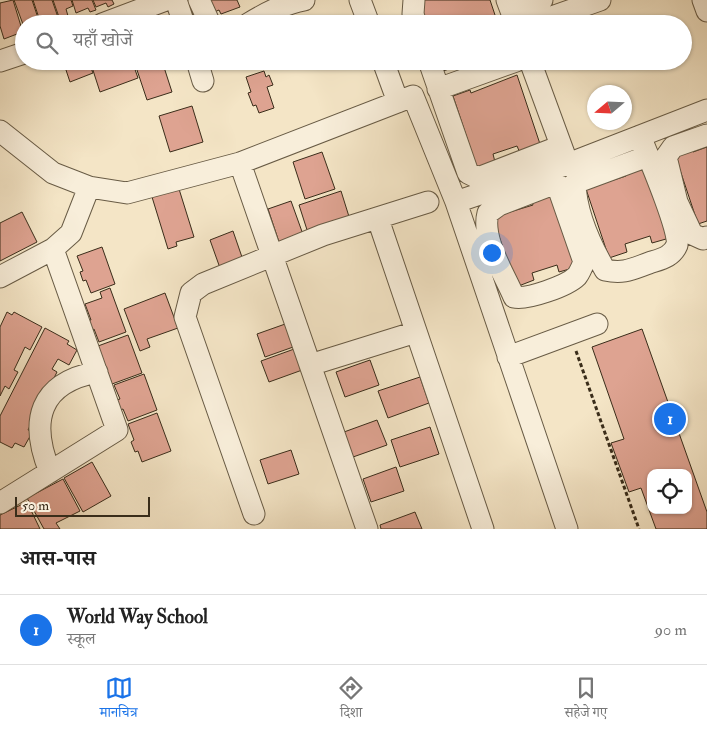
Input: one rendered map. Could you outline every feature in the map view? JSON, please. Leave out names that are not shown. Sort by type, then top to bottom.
[{"type":"street","points":[[126,15],[166,0]]},
{"type":"street","points":[[176,0],[181,15]]},
{"type":"street","points":[[199,0],[206,15]]},
{"type":"street","points":[[360,0],[366,15]]},
{"type":"street","points":[[413,15],[414,0]]},
{"type":"street","points":[[507,0],[513,15]]},
{"type":"street","points":[[515,0],[523,6],[542,0]]},
{"type":"street","points":[[558,15],[600,0]]},
{"type":"street","points":[[703,0],[707,10]]},
{"type":"street","points":[[262,15],[295,1]]},
{"type":"street","points":[[0,61],[15,55]]},
{"type":"street","points":[[386,70],[398,102]]},
{"type":"street","points":[[432,70],[468,173],[478,178],[559,165]]},
{"type":"street","points":[[438,89],[491,70]]},
{"type":"street","points":[[533,70],[559,165],[584,262],[575,278],[561,286],[521,299],[514,297],[492,246],[486,222],[488,213],[559,165]]},
{"type":"street","points":[[2,135],[52,173],[89,187],[126,193],[240,163],[414,96],[456,202],[566,529]]},
{"type":"street","points":[[456,202],[707,110]]},
{"type":"street","points":[[707,134],[673,147],[666,157],[677,202],[692,234],[703,239],[707,238]]},
{"type":"street","points":[[640,136],[648,156],[675,227],[678,243],[670,256],[621,273],[605,270],[592,247],[576,198],[576,183],[648,156]]},
{"type":"street","points":[[240,163],[367,529]]},
{"type":"street","points":[[0,277],[53,249],[72,233],[89,187]]},
{"type":"street","points":[[254,514],[185,317],[191,293],[203,284],[323,235],[378,220],[428,202]]},
{"type":"street","points":[[378,220],[483,529]]},
{"type":"street","points":[[0,503],[117,430],[53,249]]},
{"type":"street","points":[[508,357],[597,324]]},
{"type":"street","points":[[310,366],[416,332]]},
{"type":"street","points":[[50,472],[41,449],[39,433],[41,415],[48,399],[61,384],[77,376],[97,372]]},
{"type":"path","points":[[570,334],[639,529]]},
{"type":"building","points":[[13,0],[18,15],[15,15],[15,35],[4,39],[0,26],[0,3]]},
{"type":"building","points":[[14,0],[32,0],[37,15],[20,15]]},
{"type":"building","points":[[33,0],[52,0],[57,15],[38,15]]},
{"type":"building","points":[[53,0],[71,0],[73,6],[66,9],[68,15],[58,15]]},
{"type":"building","points":[[72,0],[92,0],[96,10],[90,12],[88,8],[76,13]]},
{"type":"building","points":[[93,0],[112,0],[114,4],[108,7],[106,3],[96,7]]},
{"type":"building","points":[[207,0],[237,0],[240,7],[221,14],[219,10],[212,13]]},
{"type":"building","points":[[419,0],[490,0],[495,15],[424,15]]},
{"type":"building","points":[[66,70],[92,70],[93,73],[70,82]]},
{"type":"building","points":[[93,70],[135,70],[138,78],[100,92]]},
{"type":"building","points":[[137,70],[165,70],[172,92],[147,100]]},
{"type":"building","points":[[264,71],[266,77],[269,75],[273,85],[267,87],[274,108],[259,113],[256,105],[253,106],[248,93],[251,92],[246,77]]},
{"type":"building","points":[[517,75],[541,147],[520,153],[517,146],[493,154],[495,162],[477,168],[453,96],[470,90],[471,93]]},
{"type":"building","points":[[192,106],[203,142],[170,152],[159,116]]},
{"type":"building","points":[[707,147],[707,221],[698,224],[675,155]]},
{"type":"building","points":[[322,152],[335,189],[305,199],[293,162]]},
{"type":"building","points":[[649,165],[673,237],[652,243],[650,236],[625,244],[627,252],[609,258],[585,186],[604,183],[626,176],[626,173]]},
{"type":"building","points":[[179,189],[194,237],[176,242],[177,246],[168,249],[152,197]]},
{"type":"building","points":[[341,191],[351,223],[309,236],[299,205]]},
{"type":"building","points":[[556,194],[580,266],[559,272],[557,265],[532,273],[534,280],[516,287],[492,215],[510,209],[510,212],[533,205],[532,202]]},
{"type":"building","points":[[291,201],[305,240],[281,248],[268,209]]},
{"type":"building","points":[[22,212],[37,242],[0,261],[0,223]]},
{"type":"building","points":[[233,231],[243,260],[220,268],[210,240]]},
{"type":"building","points":[[102,247],[115,284],[91,293],[86,280],[83,281],[80,272],[83,271],[77,256]]},
{"type":"building","points":[[110,288],[126,332],[99,342],[94,329],[91,331],[87,321],[91,320],[85,304],[102,298],[100,292]]},
{"type":"building","points":[[165,293],[178,328],[147,339],[150,347],[140,351],[124,309]]},
{"type":"building","points":[[7,312],[12,315],[14,312],[42,327],[30,350],[25,347],[14,370],[18,372],[9,389],[5,386],[0,396],[0,327]]},
{"type":"building","points":[[288,323],[296,346],[265,357],[257,334]]},
{"type":"building","points":[[45,328],[69,341],[67,344],[77,350],[69,365],[58,359],[52,369],[57,372],[28,430],[33,431],[24,447],[15,443],[12,448],[0,442],[0,416]]},
{"type":"building","points":[[642,329],[692,469],[647,469],[647,504],[641,488],[629,492],[611,443],[624,439],[592,347]]},
{"type":"building","points":[[128,335],[142,373],[112,384],[98,346]]},
{"type":"building","points":[[297,348],[305,369],[269,382],[261,361]]},
{"type":"building","points":[[370,360],[379,385],[345,397],[336,372]]},
{"type":"building","points":[[144,374],[157,410],[128,421],[123,409],[120,410],[116,400],[120,399],[114,385]]},
{"type":"building","points":[[420,377],[429,403],[388,418],[378,391]]},
{"type":"building","points":[[157,413],[171,451],[142,462],[138,451],[135,452],[131,442],[134,440],[128,424]]},
{"type":"building","points":[[377,420],[387,445],[353,457],[344,432]]},
{"type":"building","points":[[430,427],[439,454],[400,467],[391,440]]},
{"type":"building","points":[[291,450],[299,474],[268,484],[260,460]]},
{"type":"building","points":[[92,462],[111,496],[83,512],[64,478]]},
{"type":"building","points":[[396,467],[404,491],[371,502],[363,479]]},
{"type":"building","points":[[692,470],[707,512],[707,529],[656,529],[651,514],[692,514]]},
{"type":"building","points":[[63,479],[80,511],[56,523],[60,529],[44,529],[27,498]]},
{"type":"building","points":[[27,502],[40,529],[0,529],[0,515]]},
{"type":"building","points":[[415,512],[422,529],[381,529],[380,525]]},
{"type":"place","name":"World Way School","points":[[670,419]]}]
